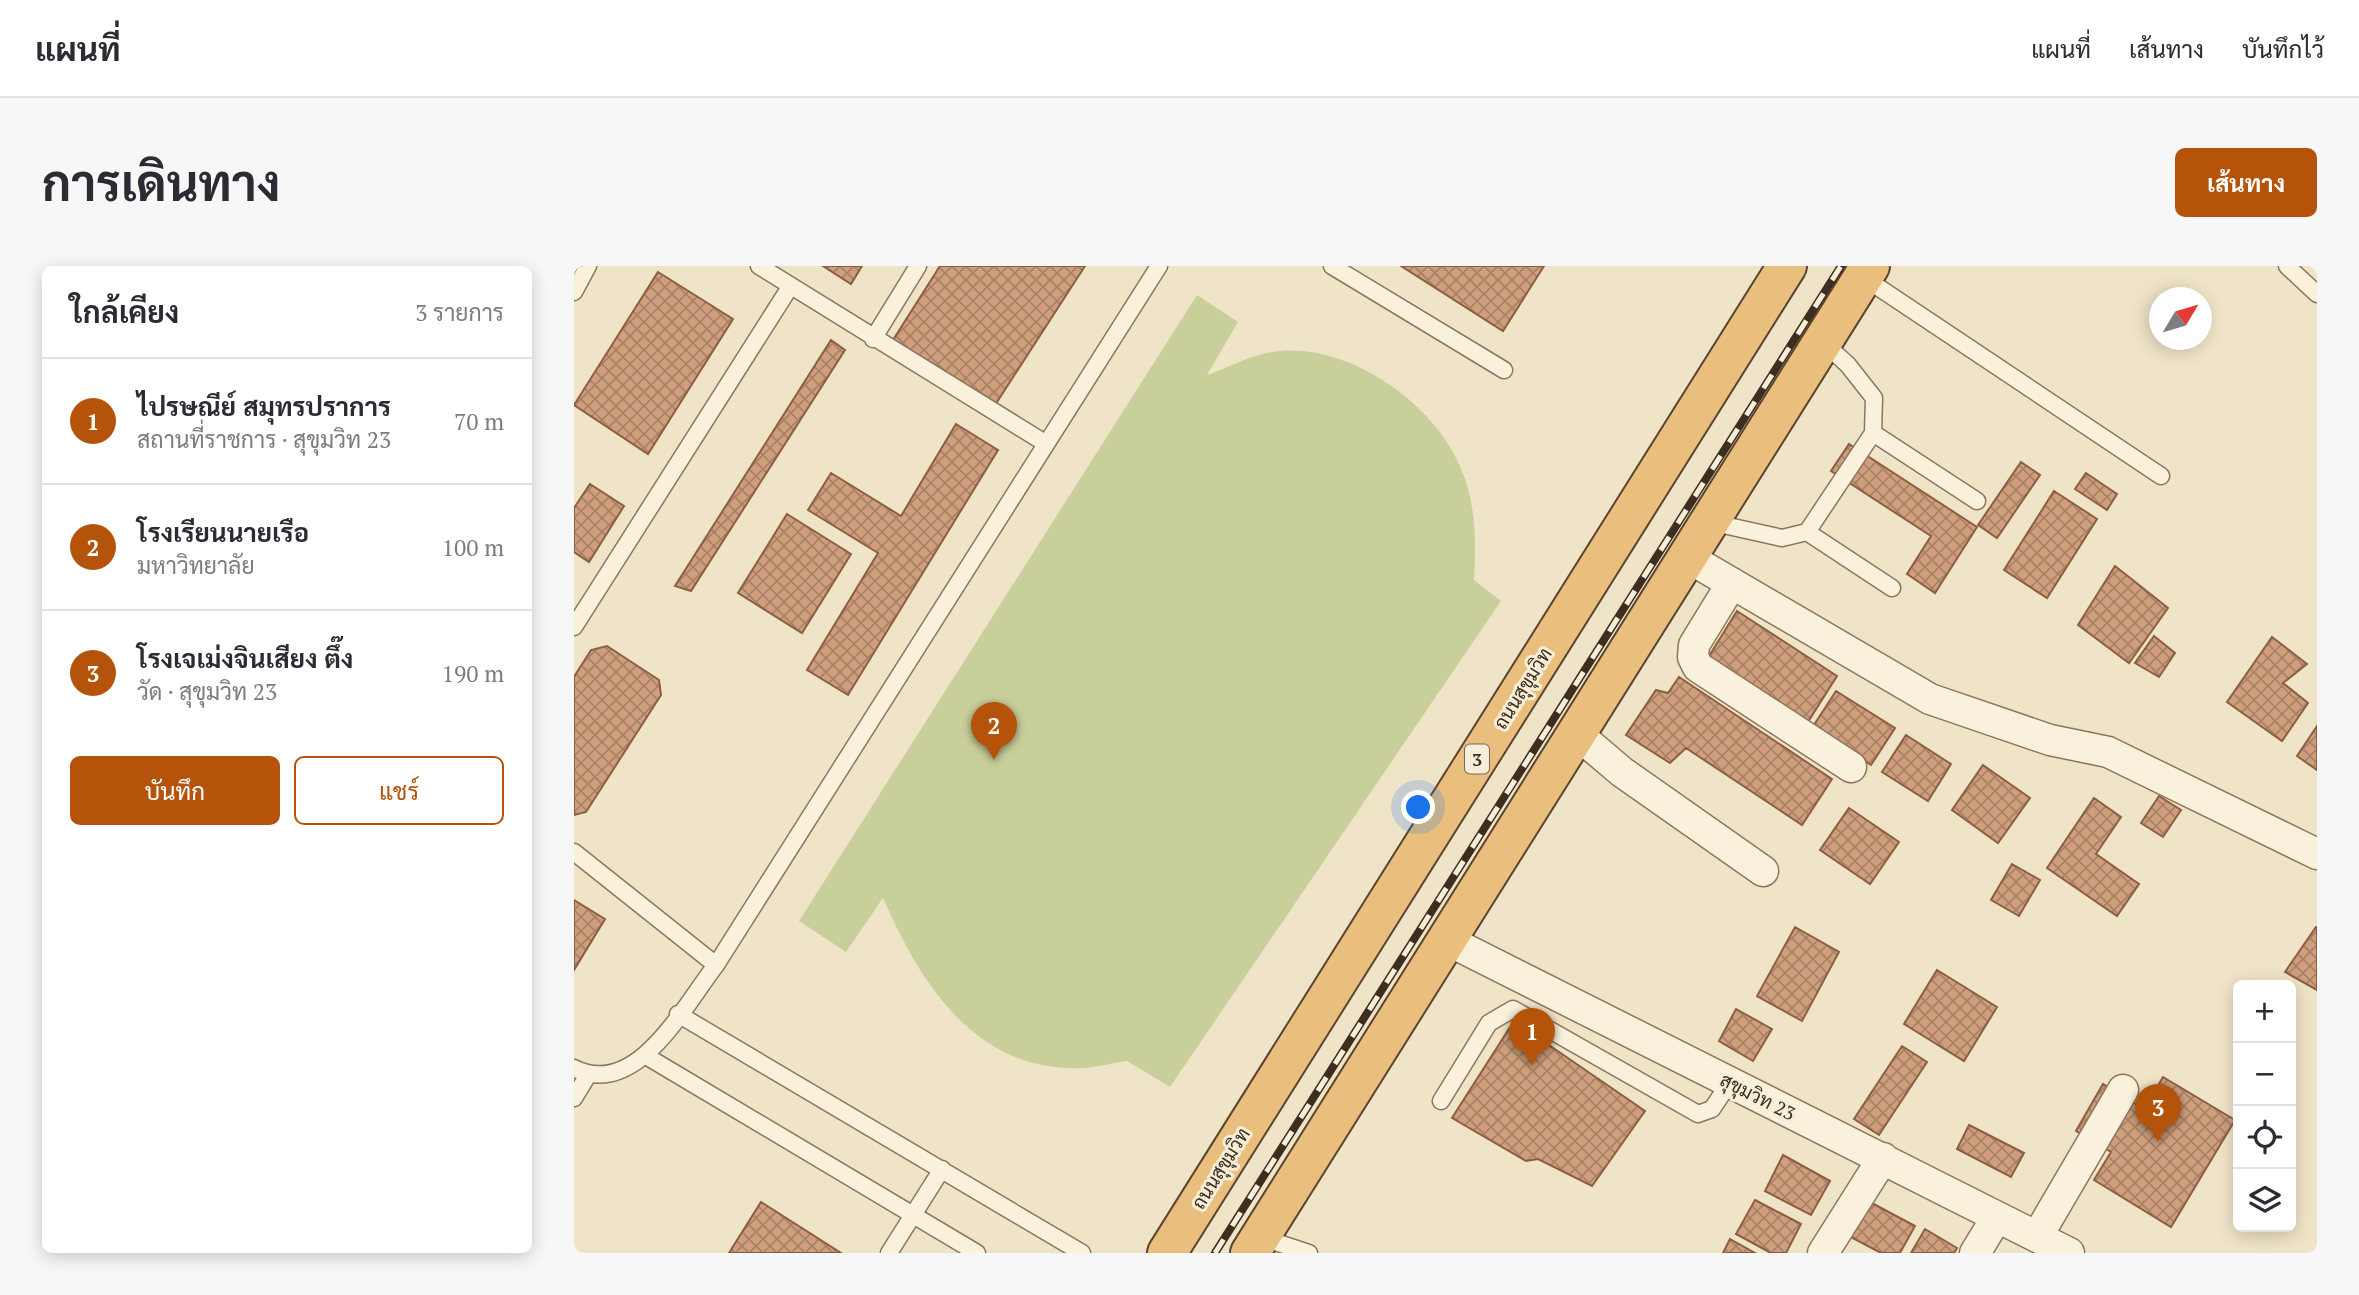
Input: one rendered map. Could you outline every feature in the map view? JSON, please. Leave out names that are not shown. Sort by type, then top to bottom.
[{"type":"highway","name":"ถนนสุขุมวิท","points":[[1167,1253],[1780,269]]},
{"type":"highway","points":[[1255,1245],[1866,271]]},
{"type":"street","points":[[1687,557],[1930,699],[2050,740],[2108,752],[2317,854]]},
{"type":"street","points":[[1732,583],[1694,646],[1693,657],[1698,667],[1851,767]]},
{"type":"street","points":[[1576,733],[1622,772],[1763,871]]},
{"type":"street","name":"สุขุมวิท 23","points":[[1447,940],[2069,1253]]},
{"type":"street","points":[[2037,1237],[2123,1090]]},
{"type":"street","points":[[1823,1253],[1882,1158]]},
{"type":"street","points":[[1975,1253],[1997,1217]]},
{"type":"lane","points":[[574,292],[588,266]]},
{"type":"lane","points":[[759,266],[1045,443]]},
{"type":"lane","points":[[873,339],[918,266]]},
{"type":"lane","points":[[574,1098],[581,1071],[618,1074],[646,1056],[716,965],[1159,266]]},
{"type":"lane","points":[[1332,266],[1504,370]]},
{"type":"lane","points":[[2287,266],[2317,294]]},
{"type":"lane","points":[[1866,271],[2161,476]]},
{"type":"lane","points":[[574,627],[790,287]]},
{"type":"lane","points":[[1709,521],[1782,538],[1807,532],[1873,433],[1874,398],[1848,365],[1822,341]]},
{"type":"lane","points":[[1873,433],[1977,501]]},
{"type":"lane","points":[[1807,532],[1892,588]]},
{"type":"lane","points":[[574,852],[716,965]]},
{"type":"lane","points":[[1441,1101],[1489,1023],[1513,1009],[1698,1114],[1712,1109],[1730,1082]]},
{"type":"lane","points":[[678,1014],[1082,1253]]},
{"type":"lane","points":[[646,1056],[977,1253]]},
{"type":"lane","points":[[889,1253],[943,1170]]},
{"type":"lane","points":[[1255,1245],[1309,1253]]},
{"type":"green space","points":[[1197,295],[1238,322],[1207,375],[1267,353],[1297,351],[1327,355],[1357,366],[1386,382],[1413,403],[1435,426],[1453,452],[1465,479],[1473,516],[1474,580],[1501,601],[1170,1087],[1127,1061],[1085,1068],[1047,1066],[1013,1056],[984,1040],[958,1018],[935,992],[915,962],[883,898],[846,952],[799,921]]},
{"type":"building","points":[[823,266],[862,266],[851,284]]},
{"type":"building","points":[[940,266],[1085,266],[995,405],[893,340]]},
{"type":"building","points":[[1401,266],[1544,266],[1503,331]]},
{"type":"building","points":[[658,272],[733,319],[648,454],[574,405]]},
{"type":"building","points":[[831,340],[845,350],[691,591],[675,586]]},
{"type":"building","points":[[956,424],[998,450],[848,695],[807,670],[878,553],[808,510],[831,473],[901,516]]},
{"type":"building","points":[[1849,444],[1977,527],[1935,593],[1907,574],[1931,536],[1831,471]]},
{"type":"building","points":[[2021,462],[2040,475],[1997,538],[1978,525]]},
{"type":"building","points":[[2086,473],[2117,494],[2107,510],[2075,489]]},
{"type":"building","points":[[590,484],[624,506],[589,562],[574,552],[574,508]]},
{"type":"building","points":[[2054,491],[2097,519],[2047,598],[2004,570]]},
{"type":"building","points":[[787,514],[851,554],[802,633],[738,593]]},
{"type":"building","points":[[2115,566],[2168,608],[2129,663],[2078,625]]},
{"type":"building","points":[[1737,611],[1837,676],[1806,725],[1706,661]]},
{"type":"building","points":[[2154,636],[2175,653],[2159,677],[2135,663]]},
{"type":"building","points":[[2272,637],[2307,664],[2283,683],[2308,703],[2282,741],[2227,702]]},
{"type":"building","points":[[607,646],[659,680],[661,695],[586,812],[574,815],[574,677],[591,650]]},
{"type":"building","points":[[1679,677],[1832,779],[1802,825],[1686,748],[1670,763],[1626,735],[1656,690],[1668,693]]},
{"type":"building","points":[[1836,691],[1895,728],[1871,765],[1812,728]]},
{"type":"building","points":[[2317,726],[2317,770],[2297,756]]},
{"type":"building","points":[[1906,735],[1951,764],[1928,801],[1882,772]]},
{"type":"building","points":[[1983,765],[2030,798],[1998,843],[1952,810]]},
{"type":"building","points":[[2159,796],[2181,810],[2163,837],[2141,823]]},
{"type":"building","points":[[2094,798],[2121,817],[2096,854],[2139,884],[2117,916],[2047,868]]},
{"type":"building","points":[[1849,808],[1899,842],[1870,884],[1820,850]]},
{"type":"building","points":[[2012,864],[2040,880],[2019,916],[1991,900]]},
{"type":"building","points":[[574,900],[605,919],[574,970]]},
{"type":"building","points":[[1795,927],[1839,952],[1802,1021],[1757,996]]},
{"type":"building","points":[[2317,927],[2317,990],[2285,972]]},
{"type":"building","points":[[1937,970],[1997,1007],[1964,1061],[1904,1024]]},
{"type":"building","points":[[1736,1009],[1772,1029],[1753,1061],[1719,1041]]},
{"type":"building","points":[[1514,1021],[1645,1111],[1592,1186],[1538,1159],[1526,1161],[1452,1118]]},
{"type":"building","points":[[1902,1046],[1927,1062],[1879,1135],[1854,1119]]},
{"type":"building","points":[[2163,1077],[2233,1119],[2233,1123],[2171,1227],[2094,1180],[2111,1152],[2076,1131],[2103,1084],[2144,1109]]},
{"type":"building","points":[[1969,1125],[2024,1153],[2011,1177],[1957,1149]]},
{"type":"building","points":[[1783,1155],[1830,1181],[1811,1215],[1765,1191]]},
{"type":"building","points":[[1755,1200],[1801,1224],[1786,1253],[1771,1253],[1736,1234]]},
{"type":"building","points":[[1868,1201],[1915,1226],[1900,1253],[1881,1253],[1849,1236]]},
{"type":"building","points":[[761,1202],[841,1253],[729,1253]]},
{"type":"building","points":[[1925,1229],[1957,1248],[1954,1253],[1911,1253]]},
{"type":"building","points":[[1730,1239],[1755,1253],[1723,1253]]},
{"type":"railway","points":[[1215,1253],[1841,266]]},
{"type":"place","name":"โรงเรียนนายเรือ","points":[[994,760]]},
{"type":"place","name":"ไปรษณีย์ สมุทรปราการ","points":[[1532,1066]]},
{"type":"place","name":"โรงเจเม่งจินเสียง ตึ๊ง","points":[[2158,1142]]}]
